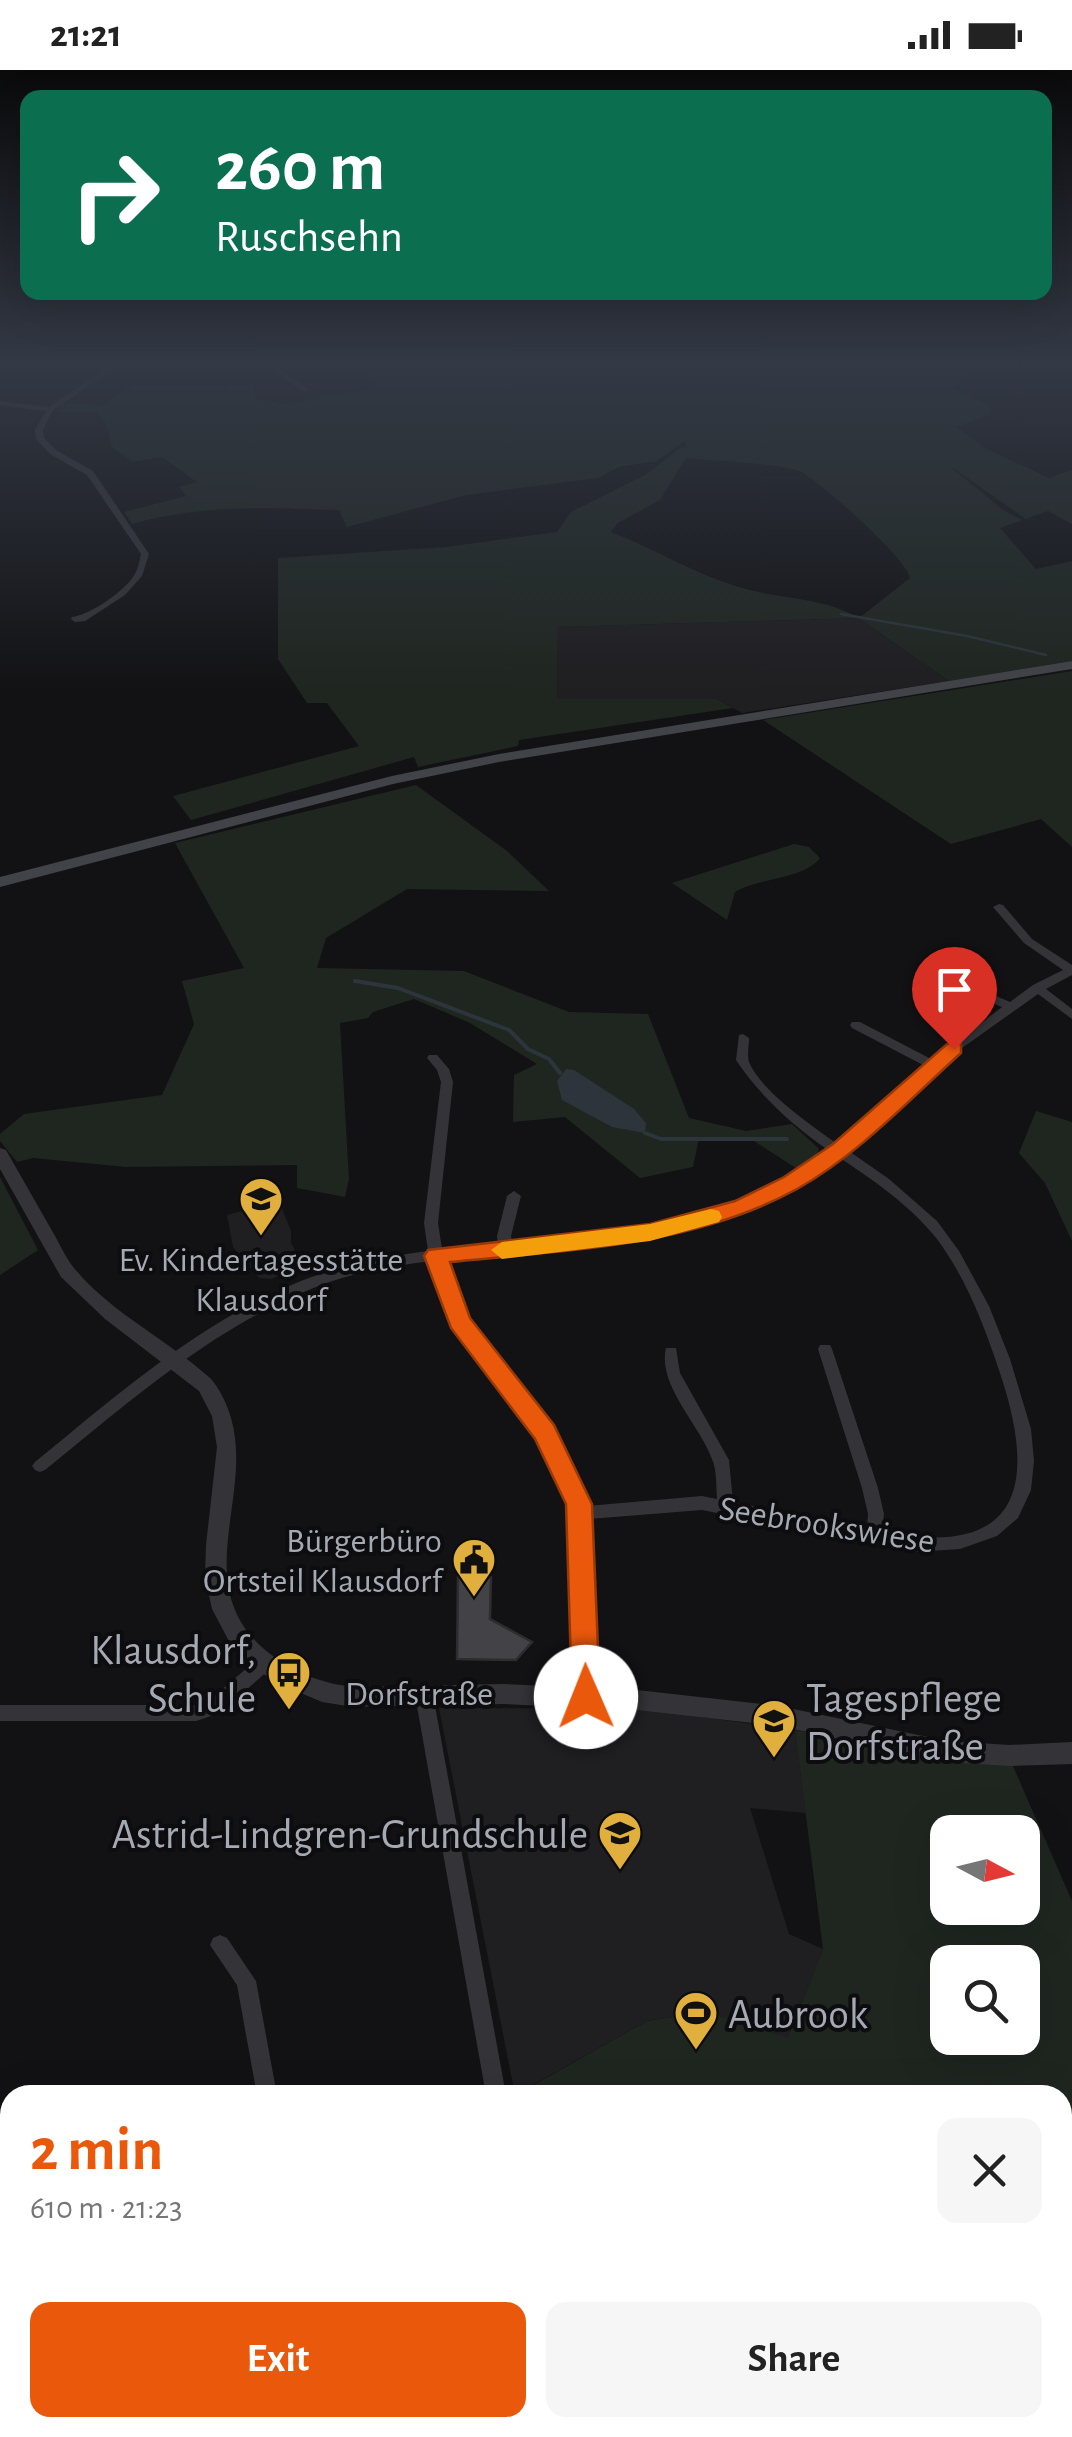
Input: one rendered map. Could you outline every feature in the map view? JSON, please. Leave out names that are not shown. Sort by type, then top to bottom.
[{"type":"main road","points":[[0,882],[392,780],[499,758],[1072,664]]},
{"type":"street","points":[[74,618],[82,620],[131,585],[144,564],[145,554],[88,471]]},
{"type":"street","points":[[999,907],[1028,941],[1072,970]]},
{"type":"street","points":[[40,1466],[172,1361],[270,1300],[307,1284],[353,1270],[436,1256],[614,1238],[694,1222],[762,1198],[841,1149],[1008,1005],[1072,970]]},
{"type":"street","points":[[929,972],[1008,1005]]},
{"type":"street","points":[[1036,988],[1072,1014]]},
{"type":"street","points":[[856,1025],[934,1066]]},
{"type":"street","name":"Seebrookswiese","points":[[581,1512],[678,1504],[725,1506],[940,1546],[979,1539],[998,1530],[1024,1496],[1028,1456],[1009,1374],[987,1316],[959,1262],[912,1204],[841,1149],[808,1129],[752,1076],[742,1060],[743,1038]]},
{"type":"street","points":[[433,1058],[443,1069],[447,1101],[431,1223],[436,1256],[459,1322],[545,1432],[581,1512],[586,1697]]},
{"type":"street","name":"Dorfstraße","points":[[0,1154],[67,1272],[111,1314],[206,1386],[218,1402],[227,1426],[228,1454],[214,1549],[216,1595],[240,1640],[292,1681],[336,1694],[586,1697],[714,1707],[795,1718],[932,1750],[1008,1755],[1072,1753]]},
{"type":"street","points":[[506,1250],[508,1210],[514,1196]]},
{"type":"street","points":[[825,1348],[870,1488],[876,1514],[874,1536]]},
{"type":"street","points":[[671,1352],[673,1374],[721,1460],[725,1506]]},
{"type":"street","points":[[0,1713],[196,1714],[214,1707],[265,1663]]},
{"type":"street","points":[[424,1696],[494,2085]]},
{"type":"street","points":[[220,1945],[246,1981],[265,2085]]},
{"type":"shaded area","points":[[182,471],[610,471],[598,478],[466,495],[347,527],[339,510],[210,510],[132,524],[124,512],[186,496],[179,487],[197,482]]},
{"type":"shaded area","points":[[678,471],[660,500],[618,523],[611,532],[728,584],[818,603],[859,618],[910,578],[895,555],[862,522],[799,471],[956,471],[1003,510],[1022,520],[1000,528],[1036,569],[1072,561],[1072,661],[949,681],[858,618],[558,627],[557,699],[717,699],[733,708],[519,740],[518,746],[418,767],[414,757],[191,820],[173,796],[359,746],[327,703],[307,703],[278,659],[278,558],[446,547],[557,532],[571,512],[647,474]]},
{"type":"shaded area","points":[[958,471],[1035,471],[1049,478],[1072,471],[1072,524],[1048,511],[1026,519]]},
{"type":"shaded area","points":[[858,618],[949,681],[742,713],[717,699],[557,699],[558,627]]},
{"type":"shaded area","points":[[1072,671],[1072,847],[1041,819],[951,844],[763,720]]},
{"type":"shaded area","points":[[416,785],[507,851],[549,891],[407,889],[326,938],[317,968],[464,971],[569,1012],[648,1014],[689,1118],[746,1131],[792,1124],[819,1149],[816,1158],[799,1170],[754,1141],[699,1138],[693,1167],[640,1178],[565,1117],[513,1122],[514,1075],[537,1064],[470,1023],[414,999],[373,1012],[368,1018],[340,1023],[349,1179],[345,1197],[297,1188],[297,1165],[126,1167],[33,1158],[17,1162],[0,1141],[0,1134],[24,1114],[162,1095],[194,1024],[182,981],[244,968],[175,843]]},
{"type":"shaded area","points":[[794,844],[809,847],[820,858],[803,870],[735,892],[727,920],[672,883]]},
{"type":"shaded area","points":[[566,1069],[574,1070],[634,1109],[646,1123],[645,1133],[612,1127],[562,1100],[557,1081]]},
{"type":"shaded area","points":[[1036,1111],[1072,1122],[1072,1241],[1045,1183],[1019,1153]]},
{"type":"shaded area","points":[[0,1177],[38,1250],[0,1275]]},
{"type":"shaded area","name":"Ev. Kindertagesstätte Klausdorf","points":[[279,1201],[291,1231],[291,1243],[304,1265],[271,1279],[259,1278],[233,1247],[227,1215]]},
{"type":"shaded area","name":"Astrid-Lindgren-Grundschule","points":[[439,1708],[645,1709],[795,1730],[806,1813],[750,1808],[789,1934],[823,1949],[788,2039],[707,2012],[647,2021],[533,2085],[513,2085]]},
{"type":"shaded area","points":[[795,1730],[934,1758],[1012,1764],[1034,1815],[930,1815],[930,1925],[1040,1925],[1040,1828],[1072,1901],[1072,2085],[534,2085],[647,2021],[707,2012],[788,2038],[823,1949]]},
{"type":"building","name":"Bürgerbüro Ortsteil Klausdorf","points":[[458,1576],[491,1577],[490,1619],[532,1642],[516,1660],[457,1659]]},
{"type":"waterway","points":[[841,614],[967,636],[1046,655]]},
{"type":"waterway","points":[[355,981],[398,988],[509,1030],[528,1049],[549,1059],[560,1073]]},
{"type":"waterway","points":[[645,1133],[661,1139],[787,1139]]},
{"type":"slow traffic","points":[[502,1250],[650,1232],[711,1217]]},
{"type":"place","name":"Ev. Kindertagesstätte Klausdorf","points":[[261,1237]]},
{"type":"place","name":"Bürgerbüro Ortsteil Klausdorf","points":[[474,1598]]},
{"type":"place","name":"Klausdorf, Schule","points":[[289,1711]]},
{"type":"place","name":"Tagespflege Dorfstraße","points":[[774,1759]]},
{"type":"place","name":"Astrid-Lindgren-Grundschule","points":[[620,1871]]},
{"type":"place","name":"Aubrook","points":[[696,2051]]},
{"type":"route","points":[[586,1697],[579,1504],[545,1432],[459,1322],[436,1256],[650,1232],[742,1206],[792,1182],[841,1149],[954,1049]]}]
